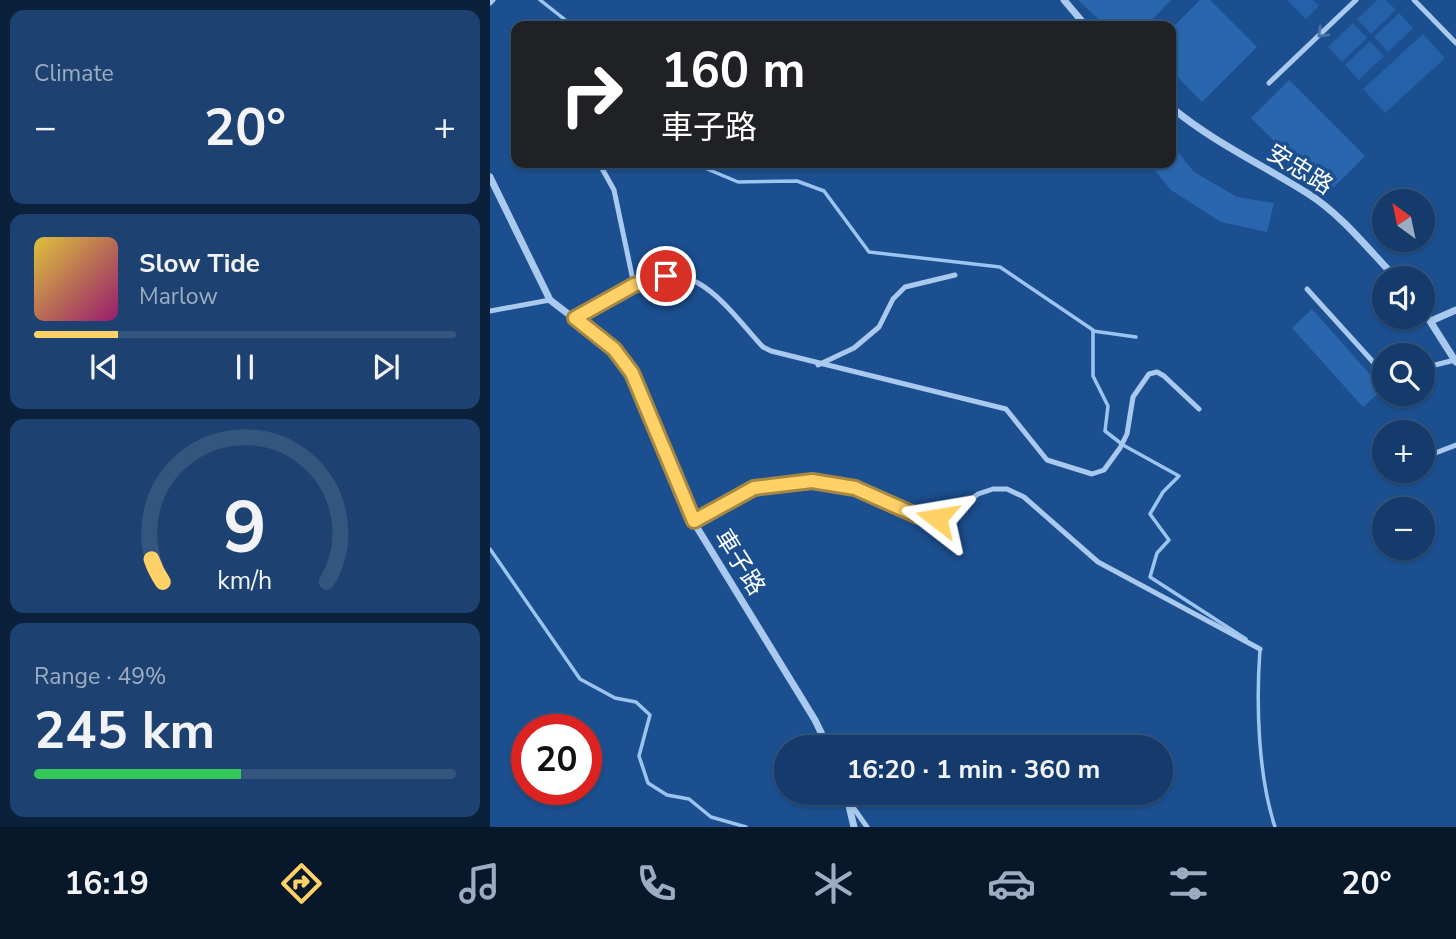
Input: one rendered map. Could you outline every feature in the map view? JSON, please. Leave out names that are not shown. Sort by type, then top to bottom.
[{"type":"street","points":[[1065,0],[1082,21]]},
{"type":"street","name":"安忠路","points":[[1176,110],[1234,151],[1308,193],[1342,221],[1384,266]]},
{"type":"street","name":"車子路","points":[[490,177],[550,300],[614,349],[632,373],[694,521],[822,735]]},
{"type":"street","points":[[1435,319],[1456,310]]},
{"type":"street","points":[[1435,327],[1456,360]]},
{"type":"street","points":[[850,805],[854,827]]},
{"type":"lane","points":[[1269,83],[1356,0]]},
{"type":"lane","points":[[1414,0],[1456,43]]},
{"type":"lane","points":[[602,168],[614,190],[634,285]]},
{"type":"lane","points":[[818,365],[854,348],[879,327],[893,299],[905,287],[954,275]]},
{"type":"lane","points":[[575,318],[634,285],[666,276],[699,284],[763,347],[818,365],[1006,409],[1047,460],[1092,474],[1104,470],[1127,434],[1133,397],[1149,374],[1157,372],[1164,376],[1199,409]]},
{"type":"lane","points":[[1307,289],[1372,361]]},
{"type":"lane","points":[[490,311],[550,300]]},
{"type":"lane","points":[[1435,365],[1456,360]]},
{"type":"lane","points":[[1435,455],[1456,445]]},
{"type":"lane","points":[[694,521],[754,488],[778,483],[812,481],[855,488],[918,516],[937,518],[955,512],[978,494],[993,489],[1007,489],[1024,497],[1098,562],[1260,649]]},
{"type":"lane","points":[[851,805],[867,827]]},
{"type":"shaded area","points":[[1287,0],[1313,0],[1319,6],[1306,19]]},
{"type":"shaded area","points":[[1377,0],[1386,0],[1396,10],[1371,34],[1357,19]]},
{"type":"shaded area","points":[[1399,13],[1413,28],[1388,52],[1374,37]]},
{"type":"shaded area","points":[[1353,23],[1367,38],[1342,62],[1328,47]]},
{"type":"shaded area","points":[[1423,34],[1445,58],[1385,113],[1363,89]]},
{"type":"shaded area","points":[[1370,41],[1384,56],[1359,80],[1345,65]]},
{"type":"building","points":[[1078,0],[1171,0],[1151,21],[1101,21]]},
{"type":"building","points":[[1200,0],[1210,0],[1257,47],[1202,102],[1176,75],[1176,24]]},
{"type":"building","points":[[1289,80],[1365,156],[1327,194],[1251,118]]},
{"type":"building","points":[[1176,150],[1194,172],[1237,197],[1274,203],[1267,232],[1221,222],[1171,190],[1153,168],[1176,168]]},
{"type":"building","points":[[1312,309],[1372,377],[1372,399],[1363,407],[1292,328]]},
{"type":"waterway","points":[[540,0],[567,21]]},
{"type":"waterway","points":[[705,168],[738,182],[797,181],[824,191],[869,252],[1000,267],[1093,330],[1093,376],[1108,406],[1105,431],[1123,445],[1179,476],[1163,492],[1150,514],[1169,540],[1157,553],[1150,577],[1246,639]]},
{"type":"waterway","points":[[1093,331],[1136,337]]},
{"type":"waterway","points":[[490,549],[580,679],[615,698],[636,702],[650,715],[639,756],[648,783],[667,795],[689,799],[711,817],[746,827]]},
{"type":"waterway","points":[[1260,649],[1260,739],[1265,785],[1275,827]]},
{"type":"route","points":[[666,276],[634,285],[575,318],[614,349],[632,373],[694,521],[754,488],[812,481],[855,488],[918,516],[937,518]]}]
